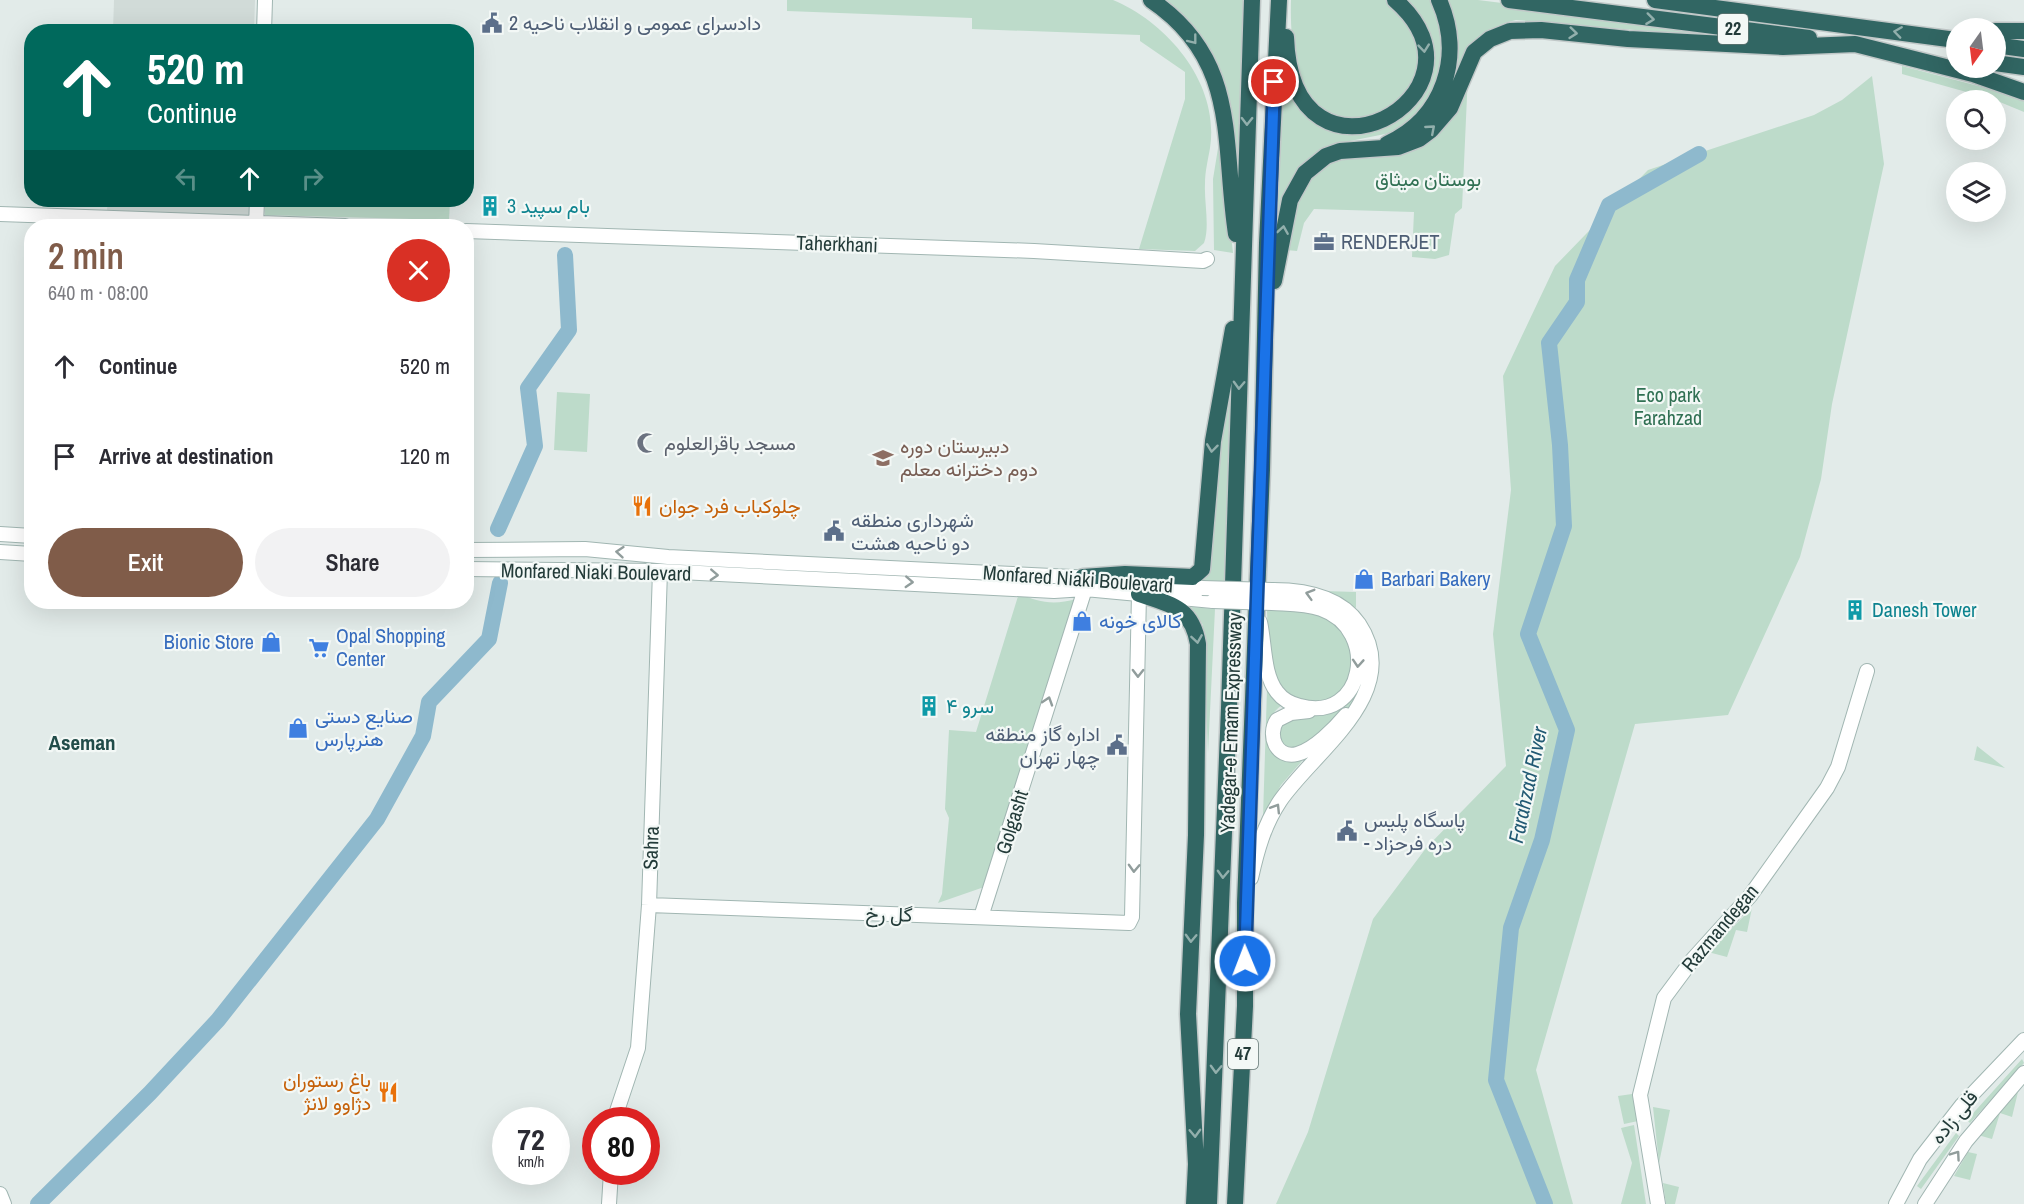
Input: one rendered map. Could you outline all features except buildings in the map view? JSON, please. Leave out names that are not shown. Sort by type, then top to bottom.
[{"type":"highway","points":[[1084,583],[1125,574],[1193,577],[1202,569],[1213,441],[1242,282],[1232,208],[1226,121],[1219,88],[1199,48],[1182,26],[1151,0]]},
{"type":"highway","name":"Yadegar-e Emam Expressway","points":[[1209,1204],[1252,0]]},
{"type":"highway","points":[[1280,0],[1287,62],[1298,95],[1309,109],[1331,123],[1358,127],[1379,123],[1397,113],[1407,104],[1421,80],[1426,53],[1423,38],[1412,17],[1395,0]]},
{"type":"highway","name":"Yadegar-e Emam Expressway","points":[[1235,1204],[1245,1006],[1245,903],[1257,612],[1267,243],[1280,0]]},
{"type":"highway","name":"22","points":[[1509,0],[1946,57]]},
{"type":"highway","name":"22","points":[[1655,0],[1946,39]]},
{"type":"highway","points":[[1749,0],[1807,20]]},
{"type":"highway","points":[[1378,148],[1399,138],[1419,122],[1441,93],[1450,65],[1452,47],[1442,5]]},
{"type":"highway","points":[[1265,328],[1285,220],[1297,184],[1315,163],[1326,156],[1340,151],[1411,144],[1431,130],[1450,108],[1474,52],[1490,39],[1516,30],[1783,47],[1855,44],[1974,74],[2024,92]]},
{"type":"highway","points":[[2006,31],[2024,31]]},
{"type":"highway","points":[[1922,36],[1946,35]]},
{"type":"highway","points":[[2006,47],[2024,49]]},
{"type":"highway","points":[[2006,65],[2024,67]]},
{"type":"highway","points":[[1139,594],[1181,610],[1192,621],[1198,644],[1196,836],[1188,1014],[1196,1164],[1194,1204]]},
{"type":"street","points":[[264,24],[265,0]]},
{"type":"street","points":[[0,214],[69,219]]},
{"type":"street","name":"Taherkhani","points":[[474,231],[1034,251],[1203,261],[1208,259]]},
{"type":"street","points":[[0,534],[24,536]]},
{"type":"street","points":[[497,549],[487,559],[489,565],[499,570]]},
{"type":"street","name":"Monfared Niaki Boulevard","points":[[474,550],[585,549],[668,557],[984,573],[1084,583],[1202,588],[1272,596],[1323,609],[1342,622],[1355,641],[1359,667],[1353,685],[1341,700],[1317,710],[1291,713],[1277,720],[1272,733],[1273,741],[1279,750],[1294,755],[1305,751],[1342,719],[1363,694]]},
{"type":"street","points":[[0,552],[24,554]]},
{"type":"street","name":"Monfared Niaki Boulevard","points":[[474,569],[660,572],[1054,591],[1084,583],[1139,594],[1213,601],[1272,596],[1296,590],[1327,599],[1348,611],[1357,621],[1368,641],[1372,660],[1363,694],[1359,708],[1351,721],[1298,779],[1269,820],[1258,849],[1245,903]]},
{"type":"street","name":"Sahra","points":[[618,1107],[638,1048],[649,905],[660,572]]},
{"type":"street","name":"Golgasht","points":[[981,917],[1084,583]]},
{"type":"street","name":"گل رخ","points":[[649,905],[1129,923],[1132,917],[1137,786],[1139,594]]},
{"type":"street","points":[[1257,612],[1265,642],[1268,672],[1277,692],[1291,703],[1317,710]]},
{"type":"street","name":"Razmandegan","points":[[1658,1204],[1640,1095],[1664,998],[1693,959],[1750,896],[1833,780],[1866,671]]},
{"type":"street","name":"قلی زاده","points":[[1896,1204],[1920,1159],[1962,1105],[2024,1040]]},
{"type":"street","name":"قلی زاده","points":[[1925,1204],[1966,1141],[2024,1073]]},
{"type":"street","points":[[1903,1204],[1910,1177]]},
{"type":"street","points":[[609,1204],[610,1185]]},
{"type":"street","points":[[0,1194],[4,1204]]},
{"type":"shaded area","points":[[114,0],[255,0],[254,24],[113,24]]},
{"type":"shaded area","points":[[107,207],[251,207],[250,217],[107,210]]},
{"type":"green space","points":[[787,0],[1113,0],[1133,10],[1153,24],[1186,59],[1207,101],[1211,124],[1205,179],[1207,222],[1204,243],[1195,251],[1139,249],[1185,99],[1185,72],[1140,41],[1140,35],[972,29],[972,18],[787,11]]},
{"type":"green space","points":[[1158,0],[1244,0],[1236,207],[1226,99]]},
{"type":"green space","points":[[1291,0],[1385,0],[1396,7],[1421,51],[1412,90],[1365,122],[1332,117],[1316,107],[1307,95],[1296,64],[1291,30]]},
{"type":"green space","points":[[1403,0],[1436,0],[1445,56],[1430,99],[1405,124],[1390,133],[1335,144],[1307,161],[1292,178],[1283,204],[1275,253],[1282,29],[1287,77],[1332,127],[1410,108],[1425,26],[1415,10]]},
{"type":"green space","points":[[1449,0],[1478,0],[1535,7],[1756,40],[1516,20],[1489,31],[1479,39],[1448,98],[1456,30]]},
{"type":"green space","points":[[1902,66],[1994,90],[1959,90],[1902,74]]},
{"type":"green space","name":"بوستان میثاق","points":[[1468,74],[1462,208],[1455,214],[1449,255],[1435,259],[1412,257],[1414,212],[1314,209],[1304,223],[1297,251],[1286,250],[1301,193],[1317,169],[1328,160],[1342,156],[1379,155]]},
{"type":"green space","name":"Eco park Farahzad","points":[[1872,76],[1884,164],[1832,404],[1821,479],[1800,557],[1728,715],[1635,724],[1536,1070],[1573,1204],[1276,1204],[1308,1132],[1373,919],[1426,848],[1506,766],[1493,634],[1511,490],[1503,376],[1555,266],[1648,170],[1814,115],[1842,100]]},
{"type":"green space","points":[[2006,93],[2024,98],[2024,112],[2006,105]]},
{"type":"green space","points":[[1220,136],[1233,253],[1214,250],[1213,179]]},
{"type":"green space","points":[[265,207],[450,207],[449,219],[265,215]]},
{"type":"green space","points":[[1232,347],[1224,585],[1186,583],[1197,579]]},
{"type":"green space","points":[[557,392],[590,394],[587,452],[554,450]]},
{"type":"green space","points":[[1324,591],[1356,592],[1356,608]]},
{"type":"green space","points":[[1019,593],[1047,602],[1076,599],[987,886],[938,903],[942,894],[949,818],[945,809],[949,730],[976,732]]},
{"type":"green space","points":[[1191,607],[1215,609],[1208,753],[1203,625]]},
{"type":"green space","points":[[1267,611],[1312,613],[1326,617],[1339,626],[1348,638],[1353,666],[1349,680],[1340,692],[1328,699],[1304,702],[1297,701],[1278,687],[1269,657]]},
{"type":"green space","points":[[1267,689],[1282,705],[1267,723],[1266,731]]},
{"type":"green space","points":[[1352,694],[1357,698],[1299,752],[1278,744],[1280,723]]},
{"type":"green space","points":[[1266,734],[1267,742],[1279,756],[1302,761],[1281,785],[1263,817]]},
{"type":"green space","points":[[1977,746],[2005,768],[1974,760]]},
{"type":"green space","points":[[1752,908],[1747,932],[1736,930],[1727,957],[1708,952]]},
{"type":"green space","points":[[2022,1059],[2024,1063],[1970,1123],[1967,1120]]},
{"type":"green space","points":[[2018,1092],[2012,1117],[2000,1113],[1992,1139],[1978,1135]]},
{"type":"green space","points":[[1632,1094],[1638,1121],[1624,1124],[1618,1096]]},
{"type":"green space","points":[[1653,1107],[1670,1110],[1659,1163]]},
{"type":"green space","points":[[1634,1125],[1646,1204],[1621,1204],[1632,1163],[1621,1128]]},
{"type":"green space","points":[[1956,1133],[1959,1136],[1921,1189],[1917,1186]]},
{"type":"green space","points":[[1968,1152],[1977,1154],[1970,1180],[1954,1176]]},
{"type":"green space","points":[[1663,1183],[1679,1187],[1675,1204],[1666,1204]]},
{"type":"waterway","name":"Farahzad River","points":[[1545,1204],[1496,1080],[1511,928],[1542,840],[1567,730],[1528,634],[1564,526],[1560,445],[1549,343],[1577,302],[1577,280],[1609,205],[1699,154]]},
{"type":"waterway","points":[[498,529],[535,446],[528,388],[569,330],[565,255]]},
{"type":"waterway","points":[[38,1204],[150,1093],[218,1020],[377,819],[423,736],[429,702],[489,639],[500,583]]},
{"type":"place","name":"دادسرای عمومی و انقلاب ناحیه 2","points":[[492,23]]},
{"type":"place","name":"بام سپید 3","points":[[490,206]]},
{"type":"place","name":"RENDERJET","points":[[1324,242]]},
{"type":"place","name":"مسجد باقرالعلوم","points":[[647,443]]},
{"type":"place","name":"دبیرستان دوره دوم دخترانه معلم","points":[[883,458]]},
{"type":"place","name":"چلوکباب فرد جوان","points":[[642,506]]},
{"type":"place","name":"شهرداری منطقه دو ناحیه هشت","points":[[834,531]]},
{"type":"place","name":"Barbari Bakery","points":[[1364,579]]},
{"type":"place","name":"Danesh Tower","points":[[1855,610]]},
{"type":"place","name":"کالای خونه","points":[[1082,621]]},
{"type":"place","name":"Bionic Store","points":[[271,642]]},
{"type":"place","name":"Opal Shopping Center","points":[[319,648]]},
{"type":"place","name":"سرو ۴","points":[[929,706]]},
{"type":"place","name":"صنایع دستی هنرپارس","points":[[298,728]]},
{"type":"place","name":"اداره گاز منطقه چهار تهران","points":[[1117,745]]},
{"type":"place","name":"پاسگاه پلیس - دره فرحزاد","points":[[1347,831]]},
{"type":"place","name":"باغ رستوران دژاوو لانژ","points":[[388,1092]]},
{"type":"district","name":"Aseman","points":[[82,743]]},
{"type":"route","points":[[1245,961],[1245,903],[1274,82]]}]
